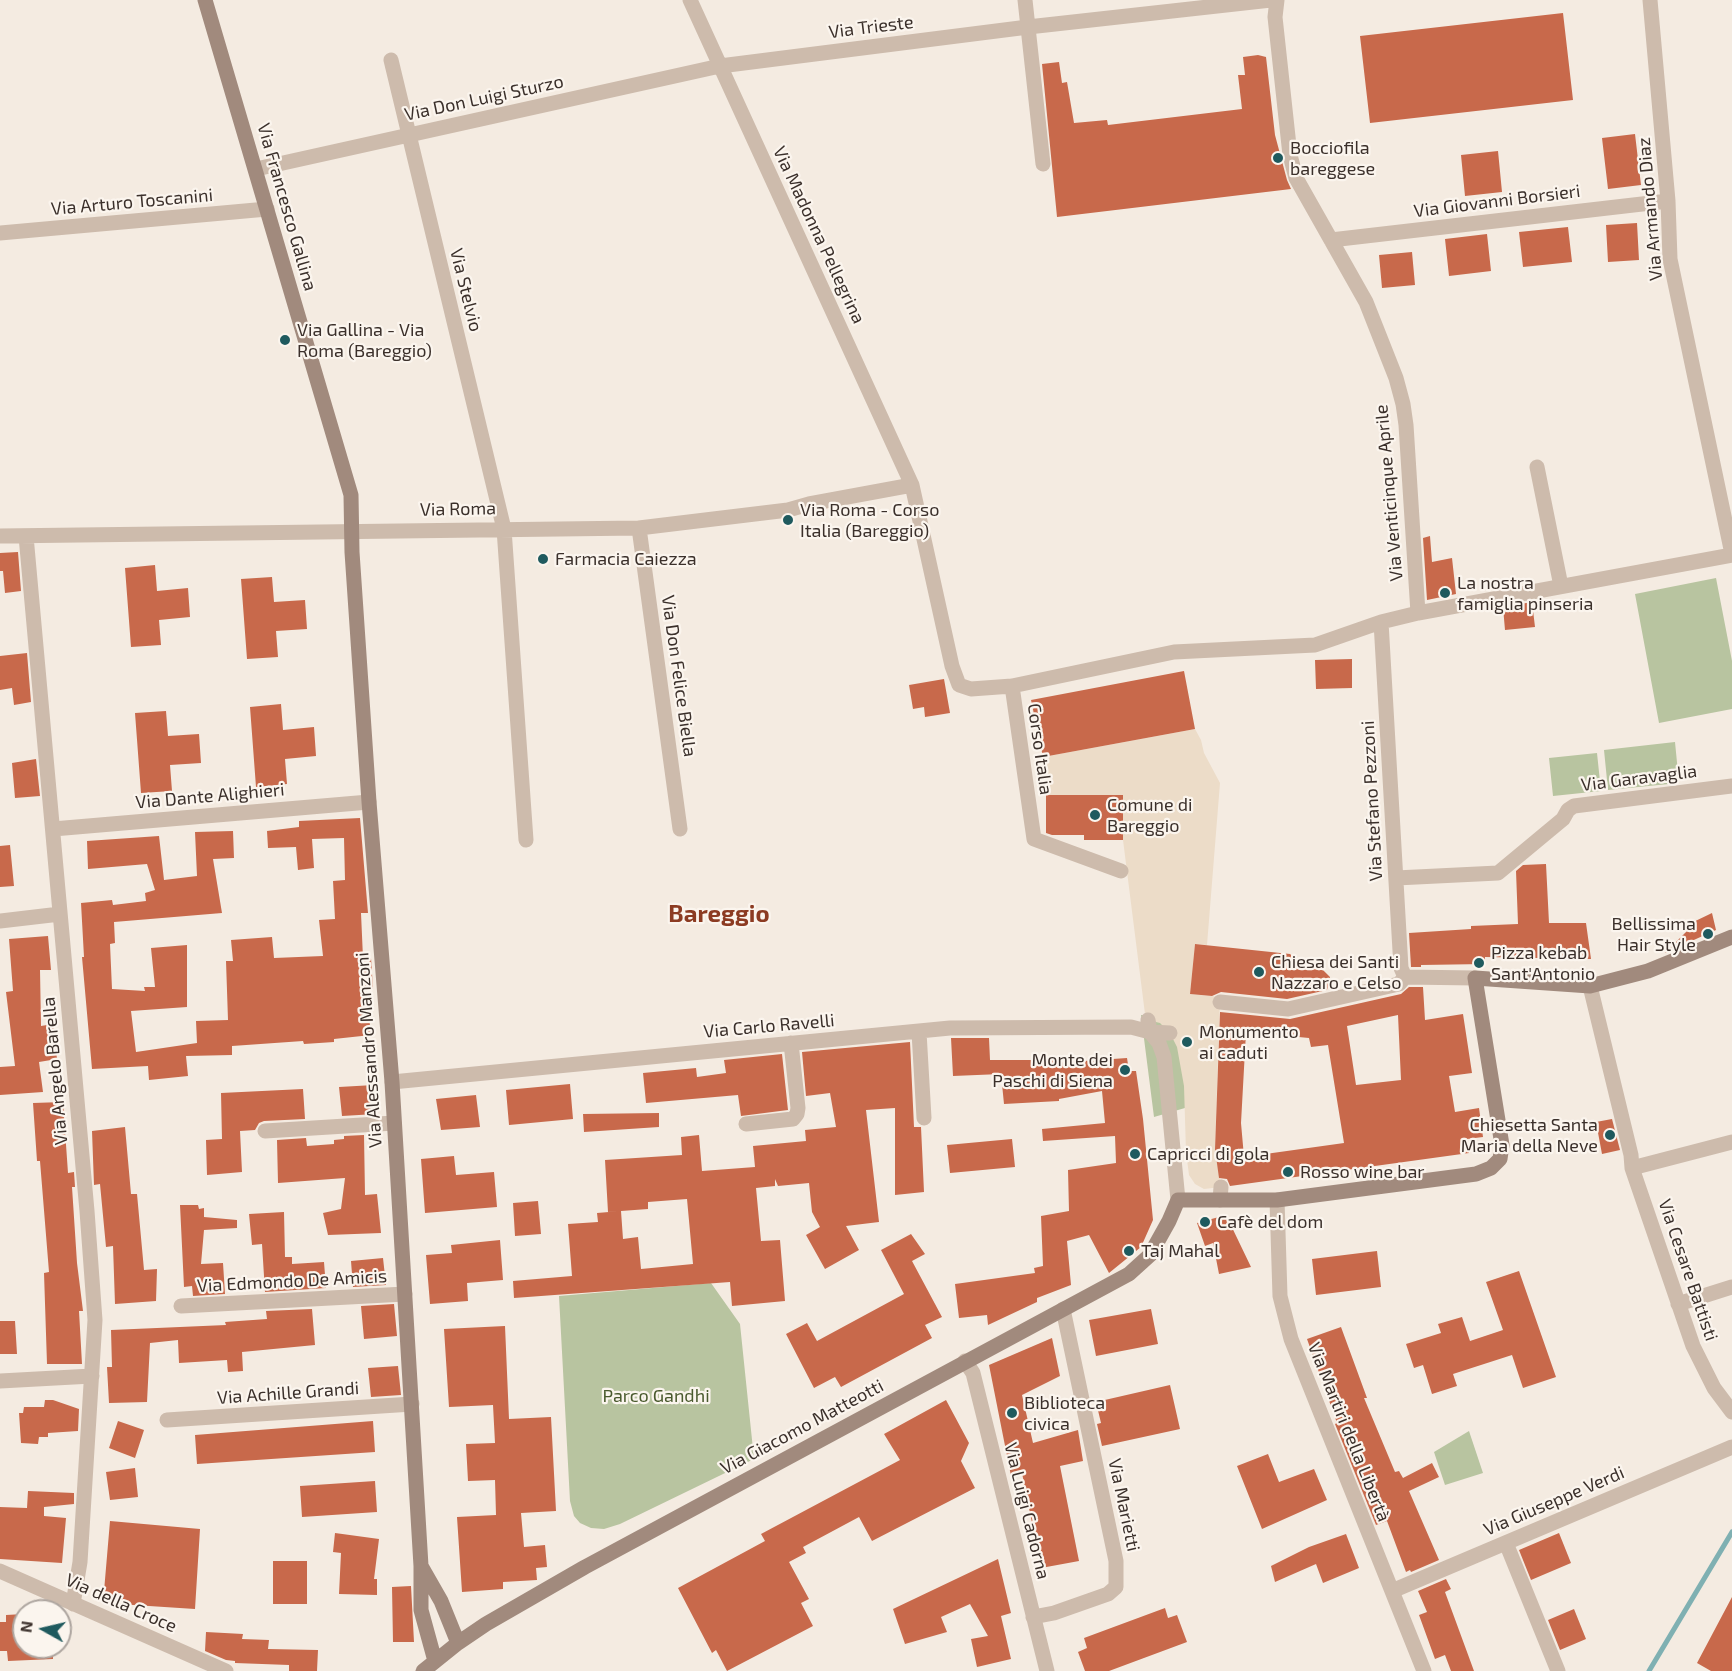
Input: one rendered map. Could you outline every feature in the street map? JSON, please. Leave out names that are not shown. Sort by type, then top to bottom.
[{"type":"street","name":"Via Francesco Gallina","points":[[205,0],[351,495],[352,530]]},
{"type":"street","name":"Via Madonna Pellegrina","points":[[690,0],[912,485]]},
{"type":"street","points":[[1025,0],[1043,165]]},
{"type":"street","name":"Via Trieste","points":[[720,66],[1028,27],[1271,0]]},
{"type":"street","name":"Via Venticinque Aprile","points":[[1277,0],[1275,17],[1290,155],[1296,178],[1366,302],[1396,378],[1403,404],[1418,612]]},
{"type":"street","name":"Via Armando Diaz","points":[[1650,0],[1671,259],[1732,554]]},
{"type":"street","name":"Via Stelvio","points":[[391,60],[504,528],[526,840]]},
{"type":"street","name":"Via Don Luigi Sturzo","points":[[256,169],[720,66]]},
{"type":"street","name":"Via Giovanni Borsieri","points":[[1330,240],[1668,201]]},
{"type":"street","name":"Via Arturo Toscanini","points":[[0,233],[267,209]]},
{"type":"street","points":[[1537,467],[1561,586]]},
{"type":"street","name":"Via Roma","points":[[0,536],[639,528],[788,510],[912,485]]},
{"type":"street","name":"Corso Italia","points":[[912,485],[952,666],[959,685],[971,688],[1012,686],[1034,839],[1121,871]]},
{"type":"street","name":"Via Don Felice Biella","points":[[639,528],[680,829]]},
{"type":"street","name":"Via Alessandro Manzoni","points":[[352,530],[369,802],[392,1082],[421,1566],[421,1610],[435,1660]]},
{"type":"street","name":"Via Angelo Barella","points":[[26,536],[95,1320],[80,1562],[73,1604]]},
{"type":"street","points":[[1012,686],[1174,652],[1315,645],[1418,612],[1732,554]]},
{"type":"street","name":"Via Stefano Pezzoni","points":[[1381,622],[1401,968],[1405,977]]},
{"type":"street","name":"Via Garavaglia","points":[[1396,878],[1498,873],[1563,819],[1568,810],[1574,806],[1732,786]]},
{"type":"street","name":"Via Dante Alighieri","points":[[53,829],[369,802]]},
{"type":"street","points":[[0,921],[60,914]]},
{"type":"street","points":[[1220,1002],[1288,1009],[1398,984],[1405,977],[1475,978],[1590,986],[1648,971],[1732,937]]},
{"type":"street","points":[[1149,1026],[1164,1057],[1181,1160],[1178,1200],[1220,1193],[1276,1200],[1476,1174],[1491,1168],[1500,1160],[1502,1145],[1475,978]]},
{"type":"street","name":"Via Cesare Battisti","points":[[1590,986],[1631,1155],[1632,1168],[1693,1346],[1714,1388],[1732,1412]]},
{"type":"street","name":"Via Carlo Ravelli","points":[[392,1082],[950,1028],[1149,1026],[1170,1033]]},
{"type":"street","points":[[919,1032],[924,1118]]},
{"type":"street","points":[[746,1124],[793,1119],[797,1114],[790,1043]]},
{"type":"street","points":[[265,1131],[394,1123]]},
{"type":"street","points":[[1632,1168],[1732,1142]]},
{"type":"street","name":"Via Giacomo Matteotti","points":[[423,1671],[486,1624],[623,1545],[1129,1274],[1150,1255],[1170,1221],[1178,1200]]},
{"type":"street","name":"Via Martiri della Libertà","points":[[1276,1200],[1280,1296],[1291,1340],[1424,1671]]},
{"type":"street","points":[[1678,1304],[1732,1287]]},
{"type":"street","name":"Via Edmondo De Amicis","points":[[181,1306],[405,1294]]},
{"type":"street","name":"Via Marietti","points":[[1033,1617],[1054,1613],[1108,1594],[1116,1587],[1116,1561],[1063,1309]]},
{"type":"street","name":"Via Luigi Cadorna","points":[[965,1361],[973,1373],[1047,1671]]},
{"type":"street","points":[[0,1381],[92,1376]]},
{"type":"street","name":"Via Achille Grandi","points":[[167,1420],[411,1404]]},
{"type":"street","name":"Via Giuseppe Verdi","points":[[1392,1591],[1732,1447]]},
{"type":"street","points":[[1506,1543],[1558,1671]]},
{"type":"street","name":"Via Alessandro Manzoni","points":[[421,1566],[441,1600],[458,1643]]},
{"type":"street","name":"Via della Croce","points":[[0,1571],[226,1671]]},
{"type":"green space","points":[[1716,578],[1732,661],[1732,709],[1659,723],[1635,594]]},
{"type":"green space","points":[[1675,742],[1679,783],[1608,790],[1604,750]]},
{"type":"green space","points":[[1597,753],[1601,791],[1553,796],[1549,758]]},
{"type":"green space","points":[[1141,1015],[1209,1020],[1209,1101],[1154,1117]]},
{"type":"green space","name":"Parco Gandhi","points":[[711,1283],[740,1324],[754,1459],[620,1524],[604,1529],[591,1528],[580,1523],[574,1516],[570,1501],[559,1296]]},
{"type":"green space","points":[[1469,1431],[1483,1473],[1445,1485],[1434,1452]]},
{"type":"shaded area","points":[[1195,729],[1204,753],[1220,783],[1207,945],[1195,944],[1190,994],[1220,997],[1215,1148],[1221,1187],[1204,1189],[1195,1184],[1189,1175],[1184,1086],[1177,1047],[1170,1033],[1160,1023],[1148,1020],[1145,1014],[1123,840],[1123,795],[1046,795],[1043,757]]},
{"type":"building","points":[[1563,13],[1573,100],[1370,123],[1360,36]]},
{"type":"building","points":[[1258,55],[1266,57],[1275,135],[1291,189],[1057,217],[1042,64],[1059,62],[1062,83],[1067,82],[1074,123],[1107,120],[1108,125],[1242,109],[1238,75],[1245,75],[1243,57]]},
{"type":"building","points":[[1635,134],[1641,185],[1608,189],[1602,138]]},
{"type":"building","points":[[1498,151],[1502,192],[1465,196],[1461,155]]},
{"type":"building","points":[[1637,223],[1639,260],[1608,262],[1606,225]]},
{"type":"building","points":[[1568,227],[1572,262],[1523,267],[1519,232]]},
{"type":"building","points":[[1487,234],[1491,271],[1449,276],[1445,239]]},
{"type":"building","points":[[1412,252],[1415,285],[1382,288],[1379,255]]},
{"type":"building","points":[[1430,536],[1432,562],[1452,558],[1456,594],[1427,600],[1423,538]]},
{"type":"building","points":[[18,552],[21,591],[5,593],[3,571],[0,571],[0,553]]},
{"type":"building","points":[[155,565],[157,591],[188,588],[190,617],[159,620],[161,645],[131,647],[125,568]]},
{"type":"building","points":[[272,577],[274,602],[305,600],[307,629],[276,631],[278,657],[247,659],[241,579]]},
{"type":"building","points":[[1532,602],[1535,627],[1505,630],[1503,607]]},
{"type":"building","points":[[27,653],[31,702],[14,705],[12,688],[0,690],[0,656]]},
{"type":"building","points":[[1352,659],[1352,688],[1316,689],[1315,660]]},
{"type":"building","points":[[1184,671],[1195,729],[1043,757],[1031,700]]},
{"type":"building","points":[[944,679],[950,713],[925,717],[924,707],[913,709],[909,685]]},
{"type":"building","points":[[281,704],[283,730],[314,727],[316,756],[285,759],[287,784],[256,787],[250,707]]},
{"type":"building","points":[[166,711],[168,736],[199,734],[201,763],[170,765],[172,791],[141,793],[135,713]]},
{"type":"building","points":[[36,759],[40,796],[15,798],[12,763]]},
{"type":"building","points":[[1046,795],[1123,795],[1123,840],[1084,840],[1084,835],[1046,833]]},
{"type":"building","points":[[360,818],[368,913],[361,913],[363,958],[371,958],[373,989],[366,989],[371,1035],[334,1039],[334,1042],[304,1044],[303,1041],[232,1046],[232,1055],[186,1056],[188,1076],[149,1080],[148,1066],[92,1069],[82,957],[84,957],[81,903],[112,900],[113,905],[146,901],[145,893],[155,890],[147,864],[88,869],[87,841],[159,836],[164,880],[197,876],[195,832],[233,831],[234,858],[213,859],[222,913],[114,922],[115,943],[110,944],[112,989],[145,991],[144,987],[155,987],[151,948],[187,945],[187,1007],[131,1011],[136,1052],[197,1043],[196,1021],[228,1020],[226,961],[233,961],[231,940],[272,937],[274,958],[323,956],[319,920],[335,919],[333,881],[345,880],[344,838],[312,839],[314,868],[298,870],[296,847],[268,848],[267,831],[299,827],[299,821]]},
{"type":"building","points":[[10,845],[14,886],[0,887],[0,846]]},
{"type":"building","points":[[1546,864],[1549,923],[1586,923],[1591,959],[1485,957],[1485,964],[1411,967],[1409,933],[1471,929],[1471,926],[1518,924],[1516,871],[1523,865]]},
{"type":"building","points":[[1712,913],[1716,930],[1665,953],[1686,932],[1685,926]]},
{"type":"building","points":[[48,936],[51,970],[40,970],[41,1026],[53,1024],[57,1059],[39,1062],[43,1092],[0,1095],[0,1067],[15,1066],[6,992],[13,991],[9,939]]},
{"type":"building","name":"Chiesa dei Santi Nazzaro e Celso","points":[[1195,944],[1290,954],[1303,966],[1321,968],[1330,977],[1327,990],[1287,999],[1221,992],[1212,996],[1190,994]]},
{"type":"building","points":[[1409,987],[1423,987],[1425,1020],[1463,1014],[1472,1073],[1449,1076],[1455,1112],[1479,1108],[1483,1137],[1467,1139],[1469,1153],[1230,1186],[1227,1179],[1219,1178],[1215,1149],[1220,1012],[1290,1019],[1401,994]],"holes":[[[1398,1015],[1401,1080],[1356,1085],[1347,1026]],[[1246,1032],[1309,1038],[1311,1047],[1328,1045],[1344,1143],[1244,1157],[1241,1123]]]},
{"type":"building","points":[[951,1038],[989,1038],[990,1060],[1054,1060],[1055,1063],[1127,1058],[1129,1071],[1136,1071],[1143,1119],[1153,1220],[1141,1247],[1109,1273],[1089,1235],[1067,1241],[1071,1285],[1037,1298],[1037,1302],[988,1325],[987,1315],[959,1318],[955,1284],[1035,1273],[1034,1268],[1043,1266],[1041,1216],[1069,1211],[1068,1170],[1116,1163],[1115,1136],[1043,1141],[1042,1129],[1105,1123],[1102,1091],[1059,1099],[1059,1101],[1004,1104],[1001,1074],[953,1076]]},
{"type":"building","points":[[910,1042],[914,1127],[921,1127],[924,1192],[895,1195],[895,1108],[866,1110],[879,1222],[846,1226],[859,1250],[825,1269],[806,1235],[820,1227],[812,1212],[809,1183],[778,1186],[775,1179],[775,1186],[756,1188],[761,1241],[780,1240],[785,1301],[732,1306],[730,1282],[514,1298],[513,1281],[572,1276],[568,1224],[598,1222],[597,1213],[621,1211],[608,1212],[605,1160],[682,1155],[681,1137],[699,1135],[702,1171],[755,1167],[753,1146],[806,1141],[805,1130],[836,1127],[830,1093],[806,1096],[802,1052]],"holes":[[[687,1199],[693,1264],[641,1269],[638,1237],[623,1239],[621,1211],[648,1209],[648,1202]]]},
{"type":"building","points":[[782,1054],[788,1110],[741,1116],[738,1095],[646,1103],[643,1073],[696,1068],[697,1077],[726,1073],[724,1060]]},
{"type":"building","points":[[570,1084],[573,1119],[509,1125],[506,1090]]},
{"type":"building","points":[[374,1085],[376,1114],[342,1116],[339,1087]]},
{"type":"building","points":[[303,1089],[305,1119],[264,1121],[259,1123],[255,1130],[240,1131],[242,1172],[207,1175],[206,1140],[222,1139],[221,1093]]},
{"type":"building","points":[[476,1095],[480,1127],[441,1130],[436,1099]]},
{"type":"building","points":[[63,1102],[68,1173],[74,1172],[75,1187],[72,1187],[83,1311],[79,1311],[82,1364],[47,1364],[44,1273],[49,1272],[33,1103]]},
{"type":"building","points":[[659,1113],[659,1127],[584,1132],[583,1114]]},
{"type":"building","name":"Chiesetta Santa Maria della Neve","points":[[1612,1119],[1620,1150],[1602,1154],[1596,1122]]},
{"type":"building","points":[[125,1127],[131,1194],[137,1194],[144,1270],[157,1269],[156,1301],[115,1304],[113,1246],[106,1247],[100,1184],[94,1185],[92,1131]]},
{"type":"building","points":[[364,1135],[365,1195],[377,1194],[381,1233],[328,1235],[323,1213],[341,1209],[345,1178],[278,1183],[277,1140],[306,1138],[307,1146],[334,1144],[334,1140],[344,1139],[344,1136]]},
{"type":"building","points":[[1012,1139],[1015,1167],[950,1173],[947,1145]]},
{"type":"building","points":[[454,1156],[456,1175],[494,1172],[497,1207],[425,1213],[421,1159]]},
{"type":"building","points":[[538,1201],[541,1234],[515,1236],[513,1203]]},
{"type":"building","points":[[180,1205],[198,1205],[199,1209],[204,1208],[204,1217],[237,1220],[237,1228],[204,1230],[201,1264],[223,1263],[225,1294],[193,1296],[192,1286],[184,1287]]},
{"type":"building","points":[[284,1212],[285,1257],[292,1257],[292,1264],[324,1262],[326,1288],[265,1292],[262,1244],[252,1245],[249,1214]]},
{"type":"building","points":[[1226,1215],[1251,1267],[1219,1274],[1213,1243],[1205,1246],[1197,1223]]},
{"type":"building","points":[[911,1234],[925,1254],[912,1261],[942,1317],[925,1325],[932,1338],[841,1387],[835,1377],[814,1388],[786,1334],[807,1323],[817,1341],[904,1294],[881,1250]]},
{"type":"building","points":[[500,1240],[503,1280],[467,1283],[468,1301],[430,1304],[426,1255],[452,1253],[451,1245]]},
{"type":"building","points":[[1377,1251],[1381,1287],[1316,1295],[1312,1259]]},
{"type":"building","points":[[383,1258],[386,1285],[353,1287],[351,1261]]},
{"type":"building","points":[[1519,1271],[1556,1377],[1523,1388],[1512,1355],[1453,1374],[1457,1386],[1432,1394],[1423,1365],[1414,1368],[1406,1344],[1441,1333],[1438,1324],[1462,1317],[1470,1341],[1503,1330],[1486,1282]]},
{"type":"building","points":[[394,1304],[397,1336],[364,1339],[361,1306]]},
{"type":"building","points":[[312,1309],[315,1345],[242,1352],[243,1371],[228,1372],[227,1360],[179,1363],[178,1340],[150,1343],[147,1402],[109,1403],[107,1367],[112,1367],[111,1330],[226,1325],[225,1322],[267,1319],[266,1311]]},
{"type":"building","points":[[1151,1309],[1158,1344],[1096,1356],[1089,1320]]},
{"type":"building","points":[[0,1321],[15,1321],[17,1354],[0,1354]]},
{"type":"building","points":[[505,1326],[509,1419],[551,1417],[556,1511],[521,1513],[524,1547],[545,1545],[547,1567],[536,1568],[537,1580],[503,1582],[503,1589],[462,1592],[457,1517],[496,1515],[495,1480],[468,1481],[466,1444],[495,1443],[493,1405],[449,1407],[444,1329]]},
{"type":"building","points":[[1341,1327],[1367,1398],[1364,1398],[1395,1472],[1399,1471],[1403,1478],[1432,1463],[1439,1477],[1409,1491],[1439,1560],[1411,1572],[1410,1570],[1406,1572],[1387,1521],[1376,1525],[1335,1424],[1337,1423],[1307,1339]]},
{"type":"building","name":"Biblioteca civica","points":[[1052,1338],[1060,1376],[1022,1395],[1033,1443],[1078,1430],[1083,1461],[1060,1466],[1079,1561],[1041,1568],[1022,1473],[1011,1476],[989,1365]]},
{"type":"building","points":[[398,1366],[401,1395],[371,1397],[368,1368]]},
{"type":"building","points":[[1170,1385],[1180,1429],[1102,1446],[1097,1424],[1101,1423],[1096,1402]]},
{"type":"building","points":[[45,1400],[53,1400],[79,1409],[78,1431],[48,1433],[48,1437],[39,1437],[38,1444],[21,1443],[19,1413],[23,1413],[24,1407],[44,1407]]},
{"type":"building","points":[[946,1400],[969,1443],[961,1461],[975,1488],[872,1541],[859,1517],[803,1547],[806,1553],[789,1562],[809,1599],[801,1603],[813,1626],[727,1671],[716,1650],[712,1653],[678,1588],[765,1541],[761,1534],[900,1460],[884,1434]]},
{"type":"building","points":[[118,1421],[144,1430],[135,1458],[109,1448]]},
{"type":"building","points":[[373,1421],[375,1452],[197,1464],[195,1435]]},
{"type":"building","points":[[1268,1454],[1279,1482],[1314,1469],[1327,1500],[1262,1529],[1237,1466]]},
{"type":"building","points":[[135,1468],[138,1497],[110,1500],[106,1472]]},
{"type":"building","points":[[375,1481],[377,1512],[302,1517],[300,1486]]},
{"type":"building","points":[[28,1491],[74,1493],[74,1504],[44,1507],[44,1516],[66,1518],[62,1563],[0,1559],[0,1507],[27,1508]]},
{"type":"building","points":[[110,1521],[200,1529],[195,1609],[103,1603]]},
{"type":"building","points":[[335,1533],[379,1539],[374,1579],[377,1579],[377,1595],[339,1594],[341,1553],[333,1552]]},
{"type":"building","points":[[1559,1533],[1571,1563],[1531,1580],[1519,1550]]},
{"type":"building","points":[[1346,1534],[1359,1568],[1323,1583],[1316,1564],[1275,1582],[1271,1566],[1309,1547]]},
{"type":"building","points":[[998,1559],[1011,1613],[1001,1616],[1011,1659],[977,1667],[971,1639],[988,1636],[970,1604],[941,1617],[947,1632],[905,1644],[893,1609]]},
{"type":"building","points":[[273,1561],[307,1561],[307,1604],[273,1604]]},
{"type":"building","points":[[1446,1579],[1451,1589],[1445,1592],[1474,1671],[1451,1671],[1445,1655],[1435,1659],[1419,1615],[1427,1612],[1418,1591]]},
{"type":"building","points":[[411,1586],[414,1642],[393,1642],[392,1587]]},
{"type":"building","points":[[1732,1597],[1732,1671],[1711,1671],[1697,1663]]},
{"type":"building","points":[[1165,1608],[1168,1618],[1177,1615],[1187,1642],[1109,1671],[1085,1671],[1078,1652],[1087,1648],[1084,1638]]},
{"type":"building","points":[[1574,1609],[1586,1639],[1560,1650],[1548,1620]]},
{"type":"building","points":[[6,1615],[12,1615],[12,1659],[53,1659],[8,1661],[7,1651],[0,1651],[0,1622],[6,1622]]},
{"type":"building","points":[[206,1632],[243,1634],[242,1639],[269,1640],[268,1649],[318,1650],[317,1671],[289,1671],[289,1665],[235,1663],[235,1661],[226,1660],[205,1651]]},
{"type":"waterway","points":[[1649,1671],[1732,1532]]},
{"type":"place","name":"Bocciofila bareggese","points":[[1278,158]]},
{"type":"place","name":"Via Gallina - Via Roma (Bareggio)","points":[[285,340]]},
{"type":"place","name":"Via Roma - Corso Italia (Bareggio)","points":[[788,520]]},
{"type":"place","name":"Farmacia Caiezza","points":[[543,559]]},
{"type":"place","name":"La nostra famiglia pinseria","points":[[1445,593]]},
{"type":"place","name":"Comune di Bareggio","points":[[1095,815]]},
{"type":"place","name":"Bellissima Hair Style","points":[[1708,934]]},
{"type":"place","name":"Pizza kebab Sant'Antonio","points":[[1479,963]]},
{"type":"place","name":"Chiesa dei Santi Nazzaro e Celso","points":[[1259,972]]},
{"type":"place","name":"Monumento ai caduti","points":[[1187,1042]]},
{"type":"place","name":"Monte dei Paschi di Siena","points":[[1125,1070]]},
{"type":"place","name":"Chiesetta Santa Maria della Neve","points":[[1610,1135]]},
{"type":"place","name":"Capricci di gola","points":[[1135,1154]]},
{"type":"place","name":"Rosso wine bar","points":[[1288,1172]]},
{"type":"place","name":"Cafè del dom","points":[[1205,1222]]},
{"type":"place","name":"Taj Mahal","points":[[1129,1251]]},
{"type":"place","name":"Biblioteca civica","points":[[1012,1413]]},
{"type":"district","name":"Bareggio","points":[[719,914]]}]
